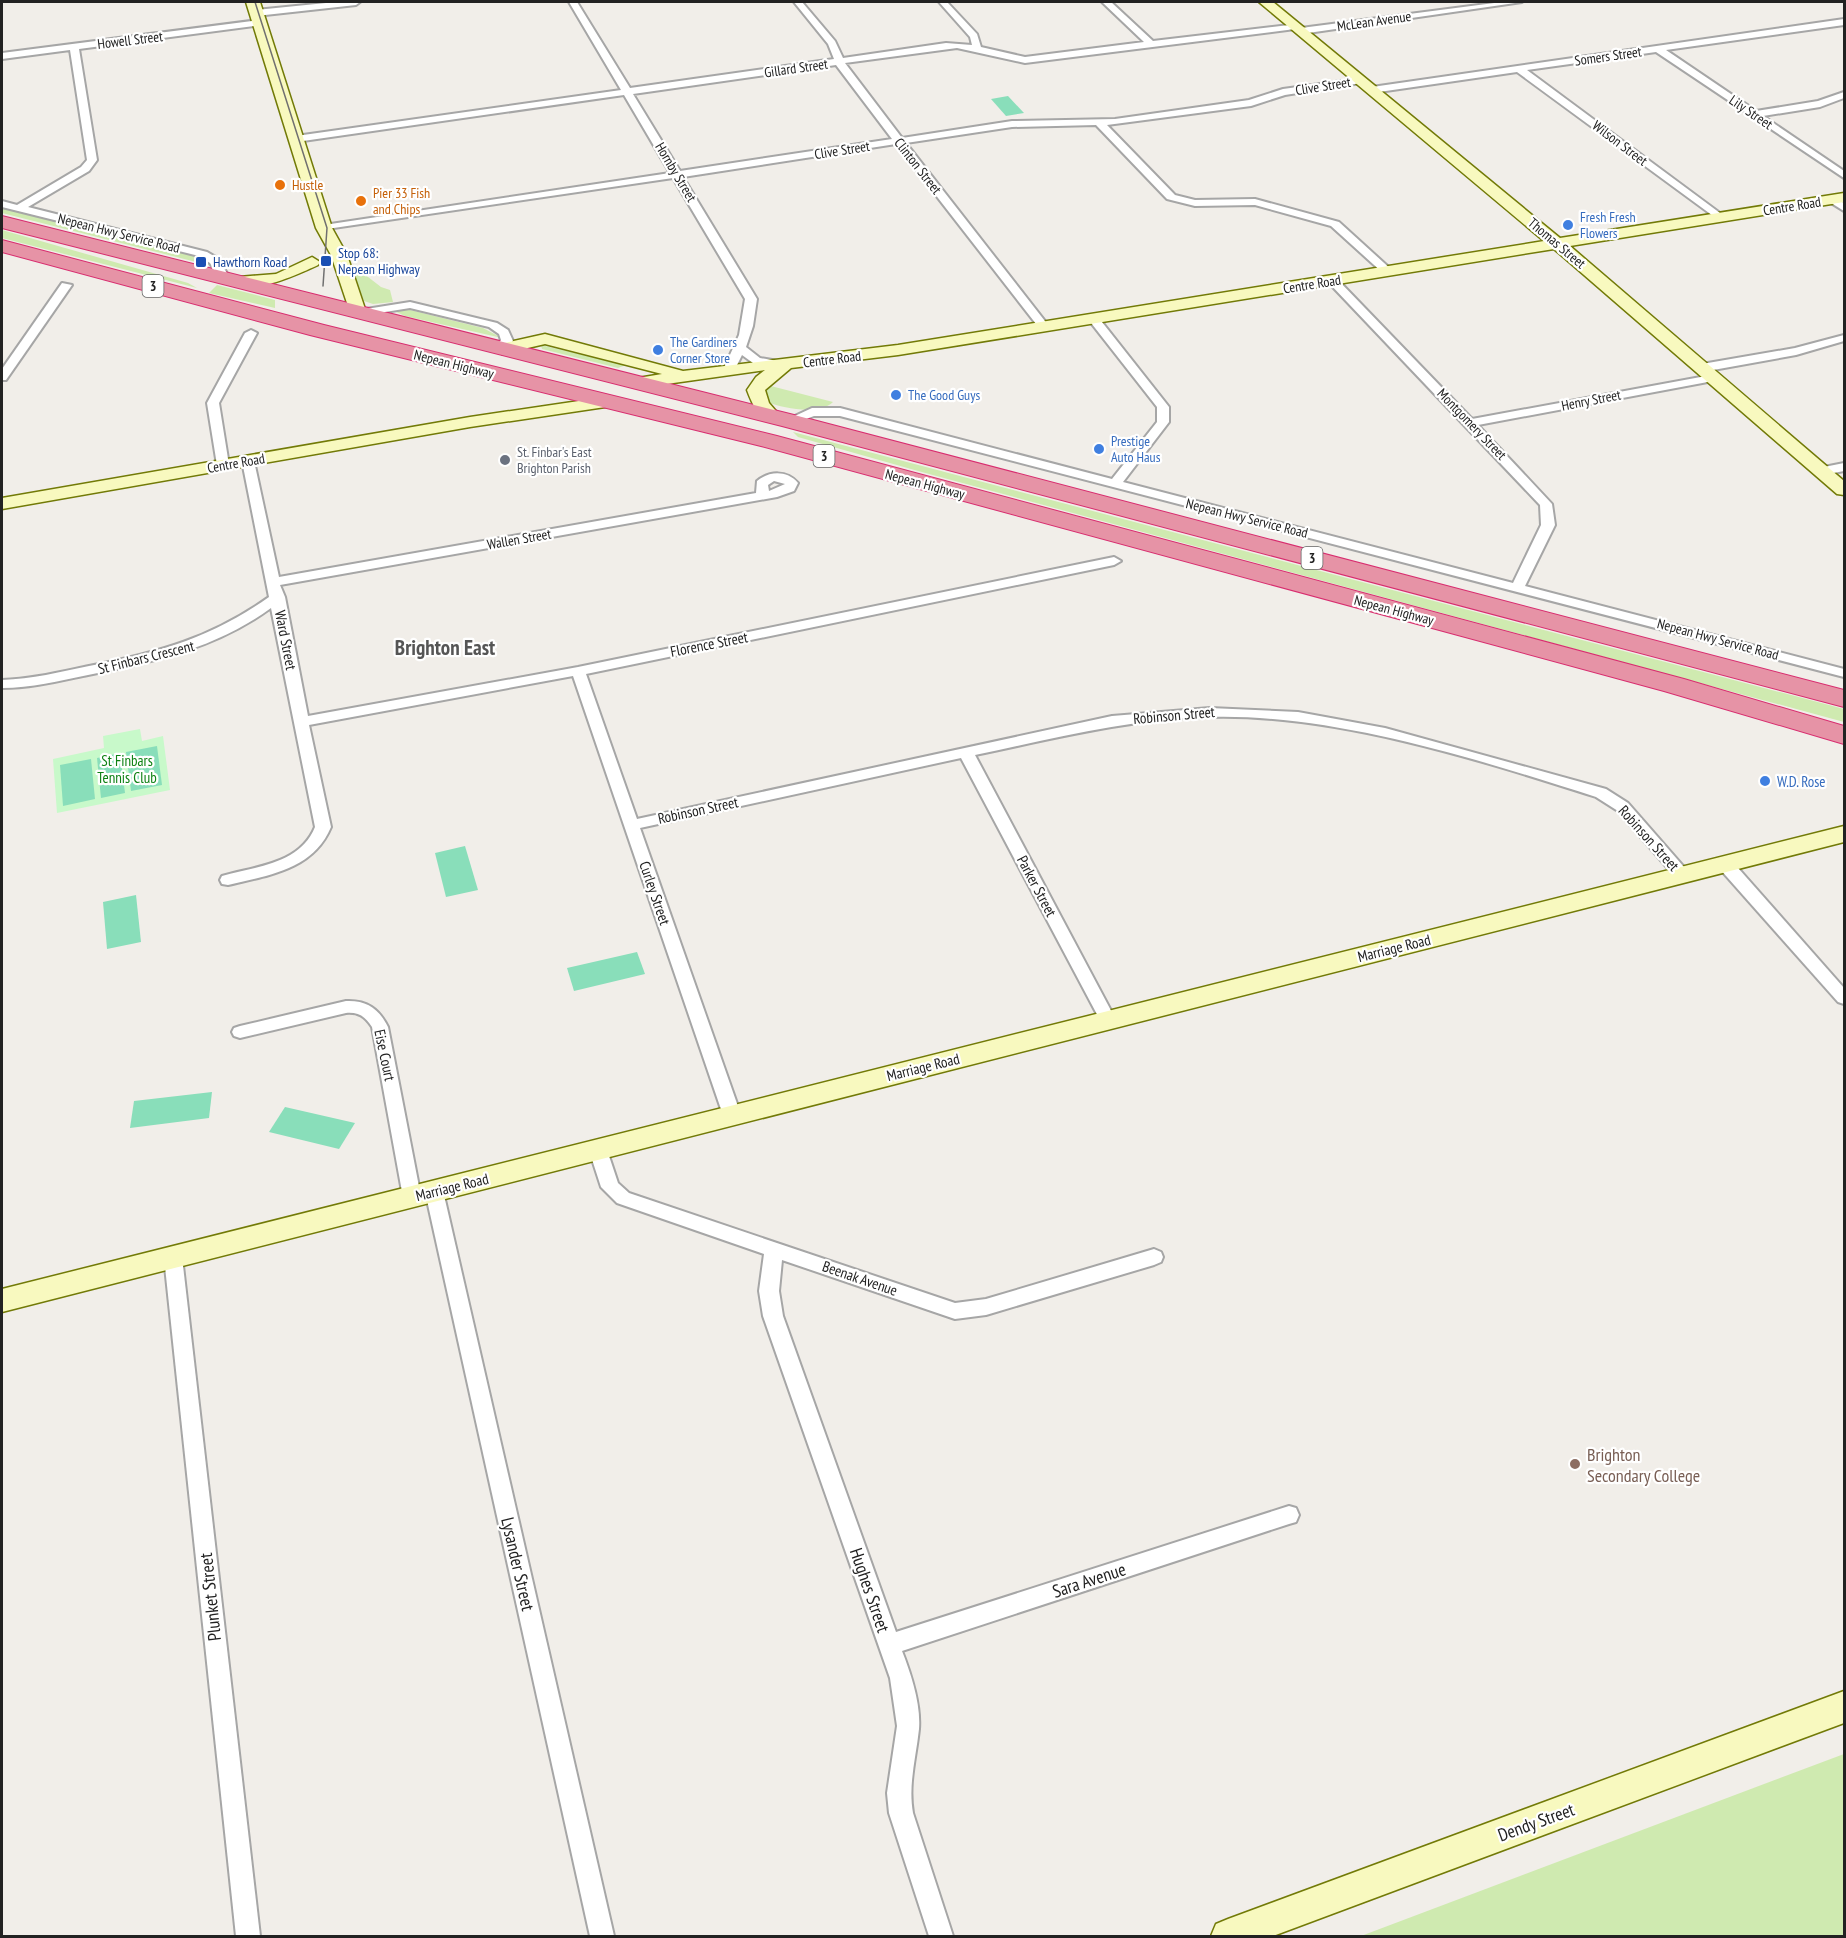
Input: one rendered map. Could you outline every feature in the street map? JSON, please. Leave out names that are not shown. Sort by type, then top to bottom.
[{"type":"highway","name":"Nepean Highway","points":[[2,222],[668,391],[777,426],[1845,735]]},
{"type":"highway","name":"Nepean Highway","points":[[2,246],[304,326],[606,402],[777,426],[1845,699]]},
{"type":"highway","points":[[188,296],[205,288],[190,270]]},
{"type":"highway","points":[[294,296],[291,308],[304,326]]},
{"type":"highway","name":"Centre Road","points":[[578,395],[638,383]]},
{"type":"highway","name":"Centre Road","points":[[606,402],[668,391]]},
{"type":"main road","name":"Thomas Street","points":[[1266,2],[1559,245],[1845,490]]},
{"type":"main road","points":[[256,13],[324,228],[339,255],[359,312]]},
{"type":"main road","name":"Centre Road","points":[[638,383],[730,368],[784,365],[898,350],[1720,218],[1840,202]]},
{"type":"main road","points":[[294,296],[312,262],[324,228]]},
{"type":"main road","points":[[231,281],[279,278],[312,262]]},
{"type":"main road","points":[[501,349],[545,339],[670,371],[693,374]]},
{"type":"main road","points":[[777,426],[759,400],[756,388],[784,365]]},
{"type":"main road","name":"Centre Road","points":[[668,391],[740,377],[784,365]]},
{"type":"main road","name":"Centre Road","points":[[470,422],[578,395]]},
{"type":"main road","name":"Centre Road","points":[[2,504],[470,422],[606,402]]},
{"type":"main road","name":"Marriage Road","points":[[2,1301],[1845,834]]},
{"type":"main road","name":"Dendy Street","points":[[1228,1936],[1845,1707]]},
{"type":"street","name":"Howell Street","points":[[2,56],[74,47],[256,13],[356,2]]},
{"type":"street","name":"Hornby Street","points":[[573,2],[751,299],[750,316],[741,349],[730,368]]},
{"type":"street","name":"Clinton Street","points":[[798,2],[832,43],[842,68],[1044,327]]},
{"type":"street","points":[[943,2],[974,36],[977,48]]},
{"type":"street","points":[[1106,2],[1151,44]]},
{"type":"street","name":"McLean Avenue","points":[[1298,28],[1518,2]]},
{"type":"street","name":"Somers Street","points":[[1366,85],[1519,69],[1845,22]]},
{"type":"street","name":"Gillard Street","points":[[296,139],[946,46],[977,48],[1000,56],[1025,60],[1298,28]]},
{"type":"street","points":[[20,208],[85,169],[92,160],[74,47]]},
{"type":"street","name":"Lily Street","points":[[1658,49],[1845,175]]},
{"type":"street","name":"Wilson Street","points":[[1519,69],[1720,218]]},
{"type":"street","name":"Clive Street","points":[[324,228],[1012,124],[1098,122],[1251,103],[1282,92],[1366,85]]},
{"type":"street","points":[[1754,114],[1820,104],[1845,95]]},
{"type":"street","points":[[1098,122],[1171,197],[1195,203],[1255,202],[1335,224],[1388,272]]},
{"type":"street","name":"Nepean Hwy Service Road","points":[[2,204],[206,255],[215,261],[231,281]]},
{"type":"street","name":"Montgomery Street","points":[[1333,281],[1546,504],[1548,525],[1518,587]]},
{"type":"street","points":[[2,378],[66,285]]},
{"type":"street","points":[[1094,319],[1159,401],[1164,416],[1162,423],[1115,483]]},
{"type":"street","points":[[223,465],[213,404],[251,333]]},
{"type":"street","name":"Henry Street","points":[[1470,423],[1708,372],[1845,338]]},
{"type":"street","points":[[741,349],[757,361],[784,365]]},
{"type":"street","name":"Nepean Hwy Service Road","points":[[777,426],[812,412],[840,412],[1845,673]]},
{"type":"street","name":"Ward Street","points":[[228,880],[278,866],[313,850],[321,836],[322,819],[278,597],[248,461]]},
{"type":"street","points":[[1823,471],[1845,467]]},
{"type":"street","name":"Wallen Street","points":[[274,582],[763,495]]},
{"type":"street","name":"Florence Street","points":[[303,722],[578,671],[1114,561]]},
{"type":"street","name":"St Finbars Crescent","points":[[2,684],[45,680],[183,651],[216,637],[278,597]]},
{"type":"street","name":"Curley Street","points":[[578,671],[732,1115]]},
{"type":"street","name":"Robinson Street","points":[[631,825],[1112,721],[1179,712],[1242,711],[1337,721],[1397,735],[1608,796],[1623,807],[1683,875]]},
{"type":"street","name":"Parker Street","points":[[966,753],[1108,1020]]},
{"type":"street","points":[[1725,864],[1845,998]]},
{"type":"street","name":"Eise Court","points":[[240,1032],[346,1007],[362,1007],[372,1014],[380,1027],[423,1194]]},
{"type":"street","name":"Beenak Avenue","points":[[598,1150],[610,1187],[623,1198],[955,1311],[986,1306],[1154,1257]]},
{"type":"street","name":"Lysander Street","points":[[423,1194],[602,1936]]},
{"type":"street","name":"Hughes Street","points":[[774,1248],[769,1291],[773,1316],[901,1678],[908,1726],[898,1793],[901,1813],[941,1936]]},
{"type":"street","name":"Plunket Street","points":[[173,1257],[248,1936]]},
{"type":"street","name":"Sara Avenue","points":[[889,1646],[1289,1515]]},
{"type":"green space","points":[[1008,96],[1024,113],[1006,116],[991,99]]},
{"type":"green space","points":[[2,207],[193,254],[207,259],[212,266],[2,213]]},
{"type":"green space","points":[[2,230],[188,283],[197,288],[2,238]]},
{"type":"green space","points":[[359,270],[381,287],[390,290],[393,302],[373,304],[364,301],[352,272]]},
{"type":"green space","points":[[217,285],[275,300],[275,308],[209,293]]},
{"type":"green space","points":[[406,309],[483,328],[502,338],[405,316],[392,310]]},
{"type":"green space","points":[[541,345],[626,365],[618,368],[542,349]]},
{"type":"green space","points":[[767,385],[833,402],[811,410],[783,407],[768,402],[764,391]]},
{"type":"green space","points":[[793,432],[1844,709],[1844,722],[918,471],[798,437]]},
{"type":"green space","name":"St Finbars Tennis Club","points":[[140,729],[142,741],[163,736],[170,790],[57,813],[53,759],[104,748],[103,736]]},
{"type":"green space","points":[[157,746],[162,785],[131,791],[126,752]]},
{"type":"green space","points":[[120,753],[125,793],[101,798],[97,758]]},
{"type":"green space","points":[[91,759],[95,799],[63,806],[60,765]]},
{"type":"green space","points":[[465,846],[478,890],[446,897],[435,853]]},
{"type":"green space","points":[[136,895],[141,942],[107,949],[103,902]]},
{"type":"green space","points":[[637,952],[645,974],[574,991],[567,968]]},
{"type":"green space","points":[[212,1092],[209,1118],[130,1128],[134,1101]]},
{"type":"green space","points":[[285,1107],[355,1123],[339,1149],[269,1132]]},
{"type":"green space","points":[[1844,1754],[1844,1936],[1361,1936]]},
{"type":"tram line","points":[[255,2],[327,228],[323,286]]},
{"type":"place","name":"Hustle","points":[[280,185]]},
{"type":"place","name":"Pier 33 Fish and Chips","points":[[361,201]]},
{"type":"place","name":"Fresh Fresh Flowers","points":[[1568,225]]},
{"type":"place","name":"Stop 68: Nepean Highway","points":[[326,261]]},
{"type":"place","name":"Hawthorn Road","points":[[201,262]]},
{"type":"place","name":"The Gardiners Corner Store","points":[[658,350]]},
{"type":"place","name":"The Good Guys","points":[[896,395]]},
{"type":"place","name":"Prestige Auto Haus","points":[[1099,449]]},
{"type":"place","name":"St. Finbar's East Brighton Parish","points":[[505,460]]},
{"type":"place","name":"W.D. Rose","points":[[1765,781]]},
{"type":"place","name":"Brighton Secondary College","points":[[1575,1464]]},
{"type":"district","name":"Brighton East","points":[[445,647]]}]
